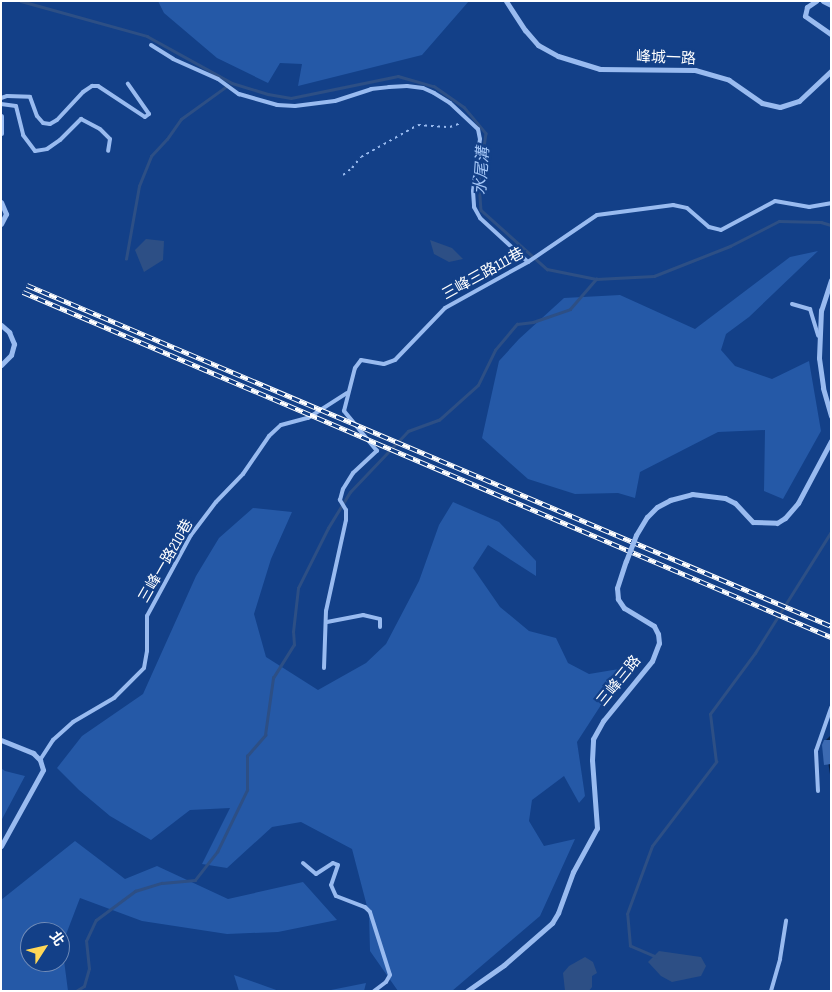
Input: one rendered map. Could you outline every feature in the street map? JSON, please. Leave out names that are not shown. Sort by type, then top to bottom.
[{"type":"street","name":"峰城一路","points":[[506,1],[525,30],[538,45],[558,56],[600,69],[695,70],[729,80],[762,103],[780,107],[799,102],[831,71]]},
{"type":"street","points":[[816,1],[807,7],[805,16],[831,34]]},
{"type":"street","points":[[823,1],[831,5]]},
{"type":"street","points":[[1,116],[1,133]]},
{"type":"street","points":[[1,202],[6,214],[1,224]]},
{"type":"street","points":[[831,280],[821,310],[819,338],[820,369],[831,416]]},
{"type":"street","points":[[1,325],[9,332],[14,344],[11,355],[1,365]]},
{"type":"street","name":"三峰三路","points":[[467,991],[504,965],[552,923],[558,913],[570,877],[597,828],[592,760],[593,739],[603,721],[652,661],[659,643],[658,634],[654,626],[624,608],[618,599],[617,588],[641,524],[657,507],[670,500],[692,494],[725,498],[734,503],[753,522],[777,523],[785,518],[798,503],[831,441]]},
{"type":"street","points":[[1,740],[33,753],[40,760],[43,770],[1,846]]},
{"type":"lane","points":[[151,45],[173,59],[218,79],[239,94],[277,105],[295,106],[335,101],[371,89],[407,86],[434,92],[478,129],[480,139],[473,191],[474,207],[480,218],[491,230],[529,262]]},
{"type":"lane","points":[[1,98],[7,96],[30,97],[37,116],[43,123],[50,124],[57,120],[83,92],[92,86],[98,86],[145,117],[149,114],[128,84]]},
{"type":"lane","points":[[1,104],[16,106],[23,135],[35,151],[46,148],[60,140],[81,119],[100,129],[110,139],[108,151]]},
{"type":"lane","name":"三峰三路111巷","points":[[324,668],[326,610],[346,520],[346,510],[340,500],[343,489],[353,473],[377,451],[344,411],[347,393],[355,368],[361,360],[384,364],[395,360],[445,308],[529,262],[578,226],[597,215],[673,204],[687,208],[709,227],[722,230],[775,202],[809,207],[831,203]]},
{"type":"lane","points":[[792,304],[810,309],[819,338]]},
{"type":"lane","name":"三峰一路210巷","points":[[40,760],[53,740],[73,722],[114,698],[144,668],[147,651],[147,616],[191,536],[216,502],[243,474],[269,436],[281,425],[308,418],[347,393]]},
{"type":"lane","points":[[327,622],[363,616],[380,619],[380,627]]},
{"type":"lane","points":[[818,791],[816,751],[831,708]]},
{"type":"lane","points":[[303,863],[316,874],[332,863],[338,865],[331,884],[336,896],[365,907],[370,912],[390,976],[386,982],[374,991]]},
{"type":"lane","points":[[771,991],[780,959],[786,920]]},
{"type":"path","points":[[343,175],[352,168],[360,157],[418,125],[450,127],[468,120]]},
{"type":"shaded area","points":[[158,1],[469,1],[422,55],[298,86],[302,64],[280,63],[268,83],[217,58],[164,13]]},
{"type":"shaded area","points":[[146,239],[164,241],[163,260],[144,272],[135,250]]},
{"type":"shaded area","points":[[430,240],[452,248],[463,259],[449,262],[434,254]]},
{"type":"shaded area","points":[[818,251],[749,317],[726,334],[721,350],[735,366],[772,379],[809,361],[821,431],[783,499],[764,491],[765,430],[718,432],[640,472],[635,498],[618,493],[575,494],[528,479],[482,438],[499,361],[519,339],[564,298],[620,295],[695,329],[790,257]]},
{"type":"shaded area","points":[[453,502],[499,522],[536,561],[536,576],[488,545],[473,568],[500,607],[529,631],[556,638],[568,663],[589,674],[625,668],[577,742],[585,796],[579,803],[564,776],[532,800],[529,821],[544,846],[575,839],[540,916],[452,991],[398,991],[370,951],[369,914],[352,849],[301,822],[272,827],[227,868],[202,864],[230,808],[190,810],[151,840],[110,816],[79,790],[57,768],[82,736],[143,694],[196,576],[219,538],[253,508],[292,512],[271,559],[254,614],[266,657],[318,690],[366,663],[386,644],[419,581],[439,525]]},
{"type":"shaded area","points":[[1,768],[5,771],[25,776],[1,821]]},
{"type":"shaded area","points":[[75,841],[125,879],[157,866],[228,899],[303,882],[337,920],[278,932],[227,934],[142,921],[80,898],[70,924],[70,922],[20,922],[20,972],[66,972],[68,991],[1,991],[1,900]]},
{"type":"shaded area","points":[[659,951],[701,957],[706,966],[701,976],[672,982],[661,976],[648,962]]},
{"type":"shaded area","points":[[585,957],[593,962],[597,973],[592,976],[592,987],[589,991],[565,991],[563,973],[569,966]]},
{"type":"shaded area","points":[[234,975],[279,991],[239,991]]},
{"type":"shaded area","points":[[366,983],[364,991],[326,991]]},
{"type":"building","points":[[824,740],[831,740],[831,764],[824,765],[822,745]]},
{"type":"waterway","name":"水尾溝","points":[[21,1],[147,36],[232,83],[268,94],[291,98],[398,76],[434,86],[464,107],[486,133],[479,182],[481,210],[547,269],[596,279],[654,276],[730,246],[779,221],[821,222],[831,225]]},
{"type":"waterway","points":[[126,259],[139,186],[151,156],[167,139],[181,119],[227,86]]},
{"type":"waterway","points":[[76,991],[84,986],[89,969],[86,941],[96,920],[135,891],[162,883],[195,880],[217,852],[247,790],[247,756],[265,735],[273,678],[294,645],[293,632],[298,588],[328,528],[350,492],[408,431],[439,420],[478,385],[495,350],[517,324],[533,322],[570,309],[596,279]]},
{"type":"waterway","points":[[656,957],[630,946],[627,914],[652,846],[716,762],[710,714],[755,653],[831,532]]},
{"type":"railway","points":[[27,285],[831,626]]},
{"type":"railway","points":[[23,292],[831,637]]}]
